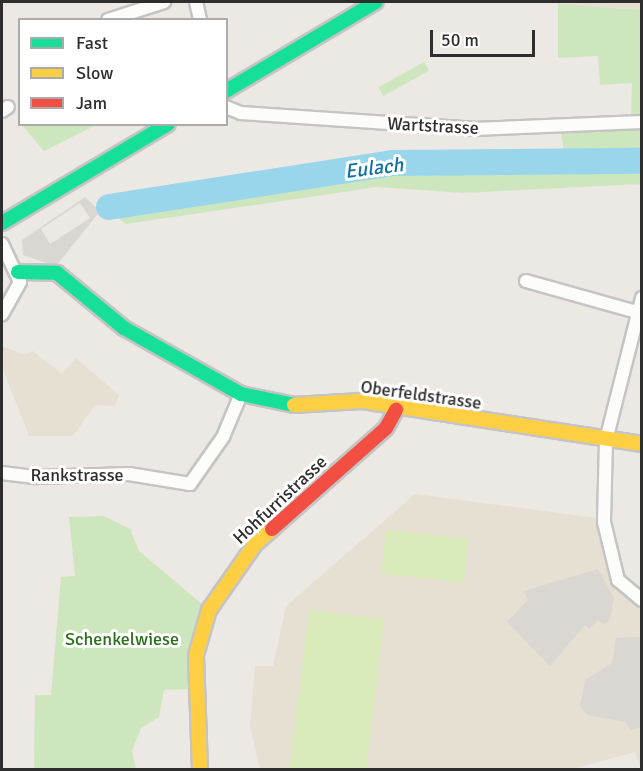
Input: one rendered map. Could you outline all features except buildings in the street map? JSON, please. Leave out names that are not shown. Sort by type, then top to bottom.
[{"type":"street","points":[[114,18],[164,2]]},
{"type":"street","points":[[196,2],[200,18]]},
{"type":"street","points":[[228,88],[376,2]]},
{"type":"street","name":"Wartstrasse","points":[[228,108],[242,113],[473,129],[642,122]]},
{"type":"street","points":[[2,223],[165,126]]},
{"type":"street","points":[[2,244],[18,272],[20,282],[2,314]]},
{"type":"street","name":"Oberfeldstrasse","points":[[18,272],[57,273],[124,328],[241,394],[294,407],[361,401],[396,410],[642,444]]},
{"type":"street","points":[[526,281],[638,312]]},
{"type":"street","points":[[642,298],[606,440],[604,522],[610,561],[618,580],[642,600]]},
{"type":"street","name":"Rankstrasse","points":[[2,473],[129,474],[190,484],[223,437],[241,394]]},
{"type":"street","name":"Hohfurristrasse","points":[[200,770],[196,655],[209,610],[255,544],[386,428],[396,410]]},
{"type":"shaded area","points":[[558,2],[641,2],[641,10],[558,4]]},
{"type":"shaded area","points":[[85,197],[100,211],[56,266],[23,255],[22,240]],"holes":[[[80,203],[90,218],[50,244],[41,229]]]},
{"type":"shaded area","points":[[2,346],[25,355],[33,351],[62,374],[76,358],[119,395],[115,406],[95,405],[73,436],[29,436],[2,367]]},
{"type":"shaded area","points":[[415,494],[604,519],[610,561],[641,600],[641,769],[635,752],[572,769],[260,769],[250,727],[255,666],[273,666],[286,606]]},
{"type":"shaded area","points":[[598,569],[614,598],[610,619],[604,625],[598,620],[589,629],[585,625],[550,666],[507,622],[528,600],[524,591]]},
{"type":"shaded area","points":[[641,637],[641,727],[631,730],[625,722],[588,715],[580,706],[585,680],[612,663],[616,638]]},
{"type":"green space","points":[[558,4],[641,10],[641,118],[631,120],[632,83],[600,85],[598,56],[558,58]]},
{"type":"green space","points":[[424,62],[429,71],[383,96],[379,87]]},
{"type":"green space","points":[[23,126],[94,126],[44,151]]},
{"type":"green space","points":[[641,126],[641,184],[463,193],[377,187],[126,224],[111,212],[414,168],[560,165],[564,153],[561,132]]},
{"type":"green space","name":"Schenkelwiese","points":[[104,516],[130,529],[139,551],[209,610],[196,689],[164,690],[159,717],[141,728],[132,751],[136,769],[34,770],[35,695],[51,695],[61,577],[75,576],[69,517]]},
{"type":"green space","points":[[386,530],[469,539],[464,582],[381,574]]},
{"type":"green space","points":[[309,610],[384,619],[366,770],[289,770]]},
{"type":"waterway","name":"Eulach","points":[[109,207],[394,163],[642,161]]},
{"type":"traffic: fast","points":[[228,90],[376,2]]},
{"type":"traffic: fast","points":[[2,223],[165,126]]},
{"type":"traffic: fast","points":[[18,272],[57,273],[124,328],[241,394],[294,405]]},
{"type":"traffic: slow","points":[[294,405],[361,401],[642,444]]},
{"type":"traffic: slow","points":[[200,770],[196,655],[209,610],[255,544],[272,529]]},
{"type":"traffic: jam","points":[[272,529],[386,428],[396,410]]}]
